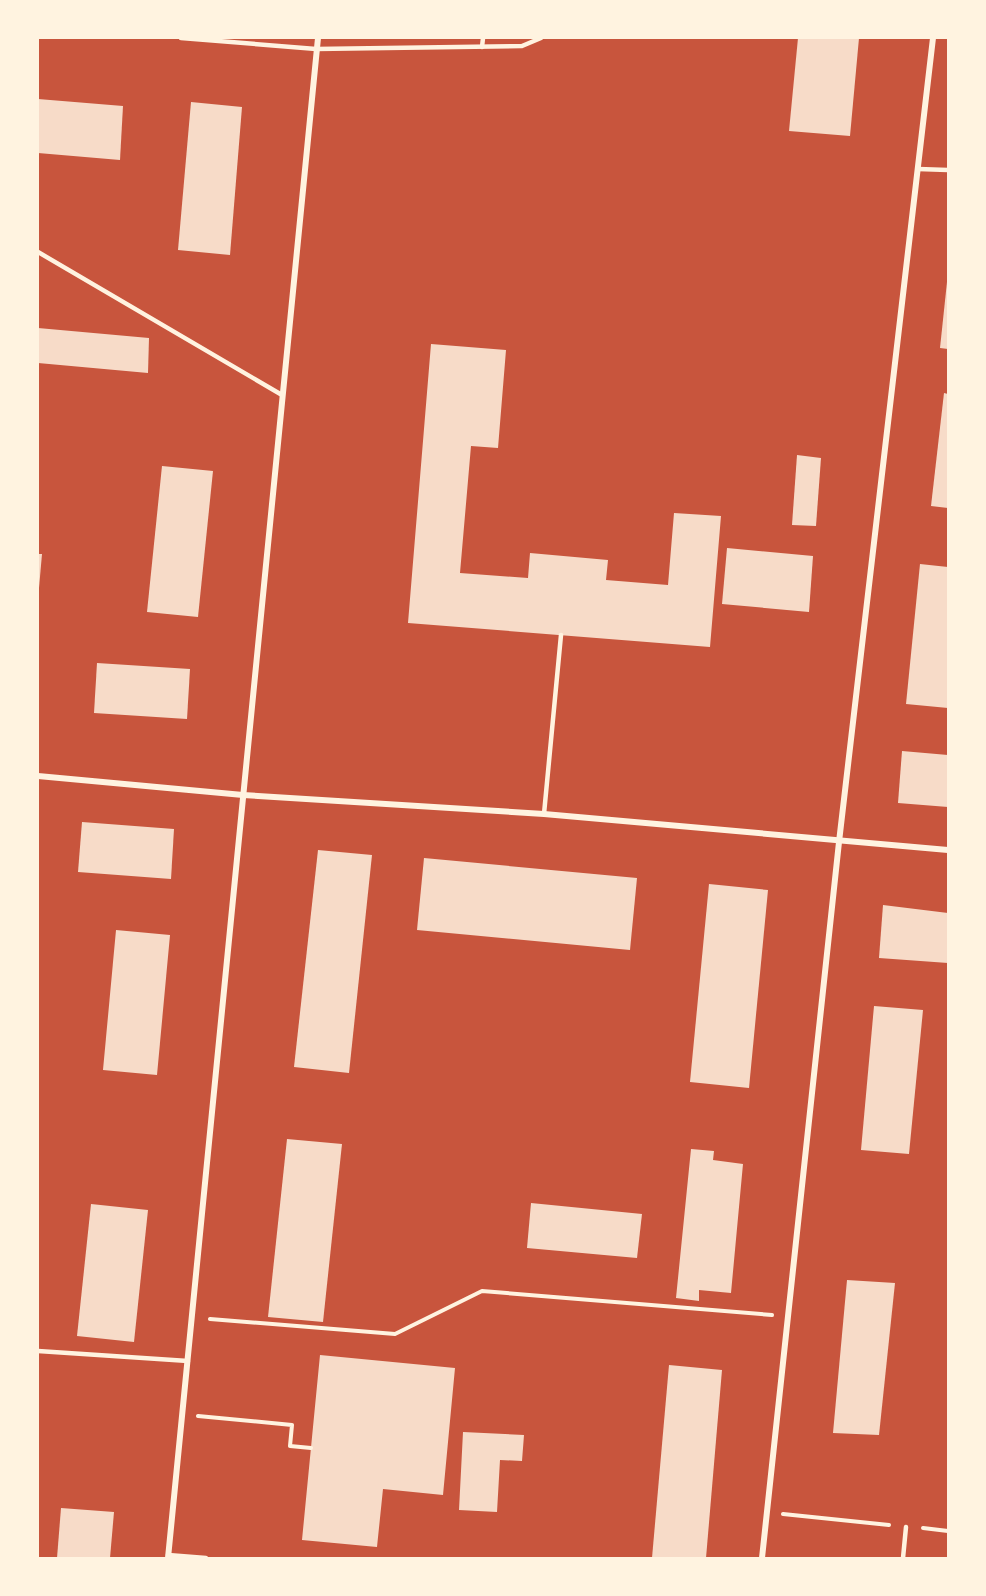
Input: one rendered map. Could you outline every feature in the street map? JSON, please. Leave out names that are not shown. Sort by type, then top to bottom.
[{"type":"street","points":[[168,1557],[318,38]]},
{"type":"street","points":[[762,1558],[839,842],[933,38]]},
{"type":"street","points":[[38,776],[243,795],[544,814],[948,850]]},
{"type":"lane","points":[[181,38],[316,50],[522,46],[541,38]]},
{"type":"lane","points":[[482,47],[483,38]]},
{"type":"lane","points":[[918,169],[948,170]]},
{"type":"lane","points":[[38,252],[282,395]]},
{"type":"lane","points":[[544,814],[561,635]]},
{"type":"lane","points":[[38,1351],[188,1361]]},
{"type":"lane","points":[[903,1558],[906,1527]]},
{"type":"lane","points":[[168,1557],[206,1558]]},
{"type":"path","points":[[192,1318],[395,1335],[482,1291],[788,1316]]},
{"type":"path","points":[[182,1414],[292,1425],[290,1446],[311,1448]]},
{"type":"path","points":[[767,1512],[948,1531]]},
{"type":"building","points":[[798,38],[859,38],[850,136],[789,131]]},
{"type":"building","points":[[38,99],[123,106],[120,160],[38,153]]},
{"type":"building","points":[[191,102],[242,107],[230,255],[178,250]]},
{"type":"building","points":[[948,282],[948,349],[940,348]]},
{"type":"building","points":[[38,328],[149,338],[148,373],[38,363]]},
{"type":"building","points":[[431,344],[506,350],[498,448],[471,446],[460,573],[528,578],[530,553],[608,560],[606,580],[668,585],[674,513],[721,516],[710,647],[408,623]]},
{"type":"building","points":[[944,393],[948,394],[948,508],[931,506]]},
{"type":"building","points":[[797,455],[821,458],[816,526],[792,525]]},
{"type":"building","points":[[162,466],[213,471],[198,617],[147,612]]},
{"type":"building","points":[[727,548],[813,556],[809,612],[722,604]]},
{"type":"building","points":[[38,554],[42,554],[39,588],[38,588]]},
{"type":"building","points":[[920,564],[948,567],[948,708],[906,704]]},
{"type":"building","points":[[97,663],[190,669],[187,719],[94,713]]},
{"type":"building","points":[[902,751],[948,755],[948,807],[898,803]]},
{"type":"building","points":[[82,822],[174,829],[171,879],[78,872]]},
{"type":"building","points":[[318,850],[372,855],[349,1073],[294,1067]]},
{"type":"building","points":[[424,858],[637,878],[630,950],[417,930]]},
{"type":"building","points":[[709,884],[768,890],[749,1088],[690,1082]]},
{"type":"building","points":[[883,905],[948,913],[948,963],[879,958]]},
{"type":"building","points":[[116,930],[170,935],[157,1075],[103,1070]]},
{"type":"building","points":[[874,1006],[923,1010],[909,1154],[861,1150]]},
{"type":"building","points":[[287,1139],[342,1144],[323,1322],[268,1317]]},
{"type":"building","points":[[691,1149],[714,1151],[713,1160],[743,1164],[731,1293],[699,1290],[699,1301],[676,1298]]},
{"type":"building","points":[[531,1203],[642,1214],[637,1258],[527,1248]]},
{"type":"building","points":[[91,1204],[148,1210],[134,1342],[77,1336]]},
{"type":"building","points":[[847,1280],[895,1283],[879,1435],[833,1433]]},
{"type":"building","points":[[320,1355],[455,1368],[443,1495],[383,1489],[377,1547],[302,1540]]},
{"type":"building","points":[[669,1365],[722,1370],[706,1558],[652,1558]]},
{"type":"building","points":[[463,1432],[524,1435],[522,1461],[500,1460],[497,1512],[459,1510]]},
{"type":"building","points":[[61,1508],[114,1512],[110,1558],[57,1558]]}]
